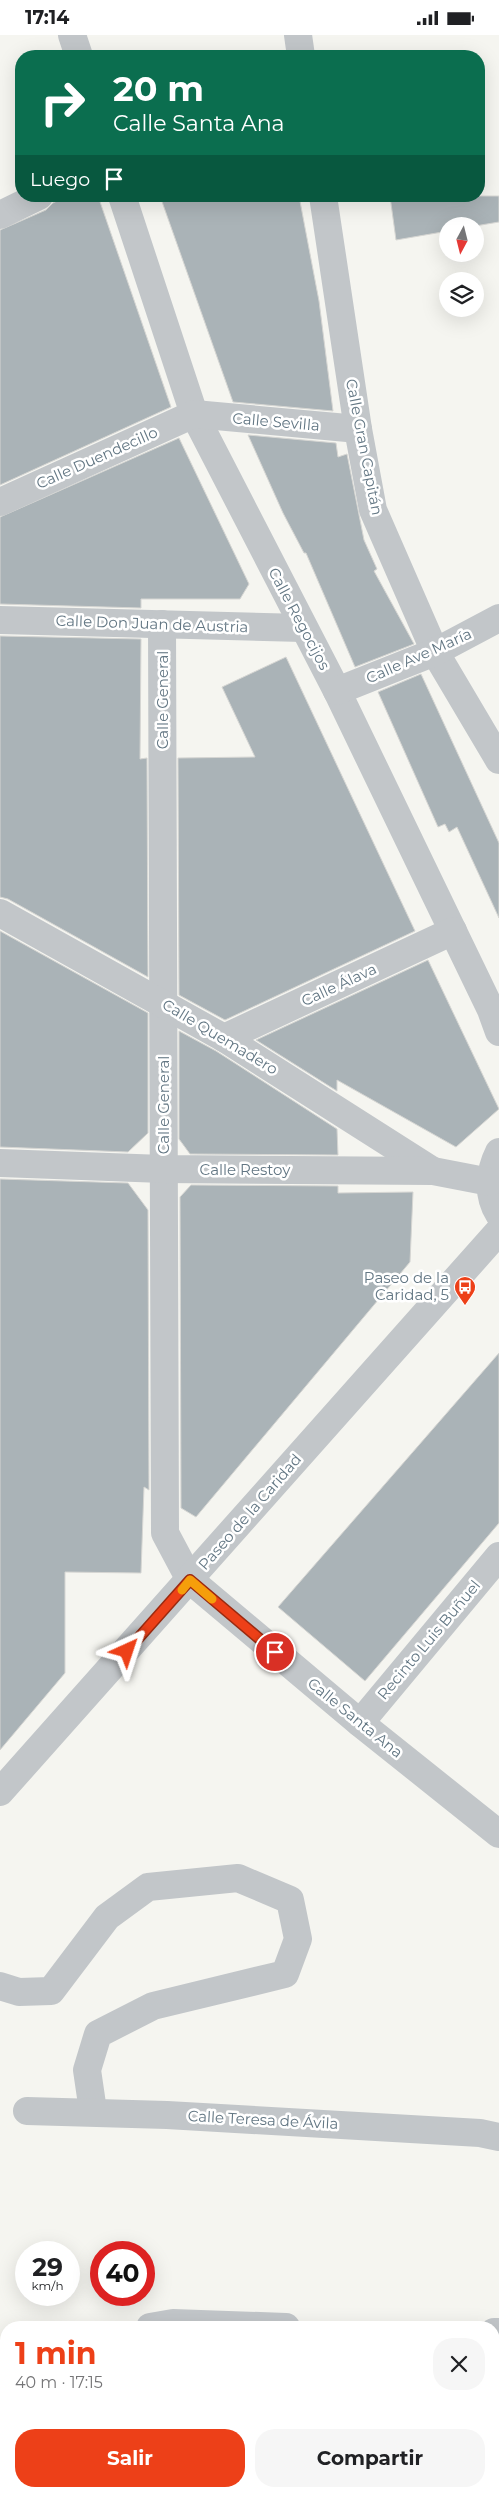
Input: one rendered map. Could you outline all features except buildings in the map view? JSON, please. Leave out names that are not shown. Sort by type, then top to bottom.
[{"type":"street","points":[[72,35],[76,50]]},
{"type":"street","points":[[298,35],[300,50]]},
{"type":"street","points":[[0,215],[27,202]]},
{"type":"street","name":"Calle Regocijos","points":[[124,202],[194,414],[337,691],[496,1017]]},
{"type":"street","name":"Calle Gran Capitán","points":[[324,202],[358,429],[373,510],[435,652],[499,760]]},
{"type":"street","name":"Calle Sevilla","points":[[194,414],[358,429]]},
{"type":"street","name":"Calle Duendecillo","points":[[0,501],[194,414]]},
{"type":"street","name":"Calle Ave María","points":[[337,691],[435,652],[499,618]]},
{"type":"street","name":"Calle Don Juan de Austria","points":[[0,620],[303,628]]},
{"type":"street","name":"Calle General","points":[[162,624],[165,1533],[190,1580]]},
{"type":"street","name":"Calle Quemadero","points":[[0,913],[224,1038],[433,1171]]},
{"type":"street","name":"Calle Álava","points":[[224,1038],[453,931]]},
{"type":"street","points":[[499,1152],[490,1182],[492,1200],[499,1214]]},
{"type":"street","name":"Calle Restoy","points":[[0,1163],[163,1169],[433,1171],[490,1182]]},
{"type":"street","name":"Paseo de la Caridad","points":[[0,1792],[499,1231]]},
{"type":"street","name":"Recinto Luis Buñuel","points":[[360,1723],[499,1556]]},
{"type":"street","name":"Calle Santa Ana","points":[[190,1580],[360,1723],[499,1834]]},
{"type":"street","points":[[0,1986],[19,1992],[51,1991],[108,1917],[148,1887],[238,1878],[290,1900],[298,1939],[285,1974],[154,2006],[98,2034],[87,2070],[93,2111]]},
{"type":"street","name":"Calle Teresa de Ávila","points":[[27,2111],[93,2111],[480,2133],[499,2137]]},
{"type":"slow traffic","points":[[182,1590],[190,1580],[212,1599]]},
{"type":"place","name":"Paseo de la Caridad, 5","points":[[465,1306]]},
{"type":"route","points":[[127,1651],[190,1580],[275,1652]]}]
